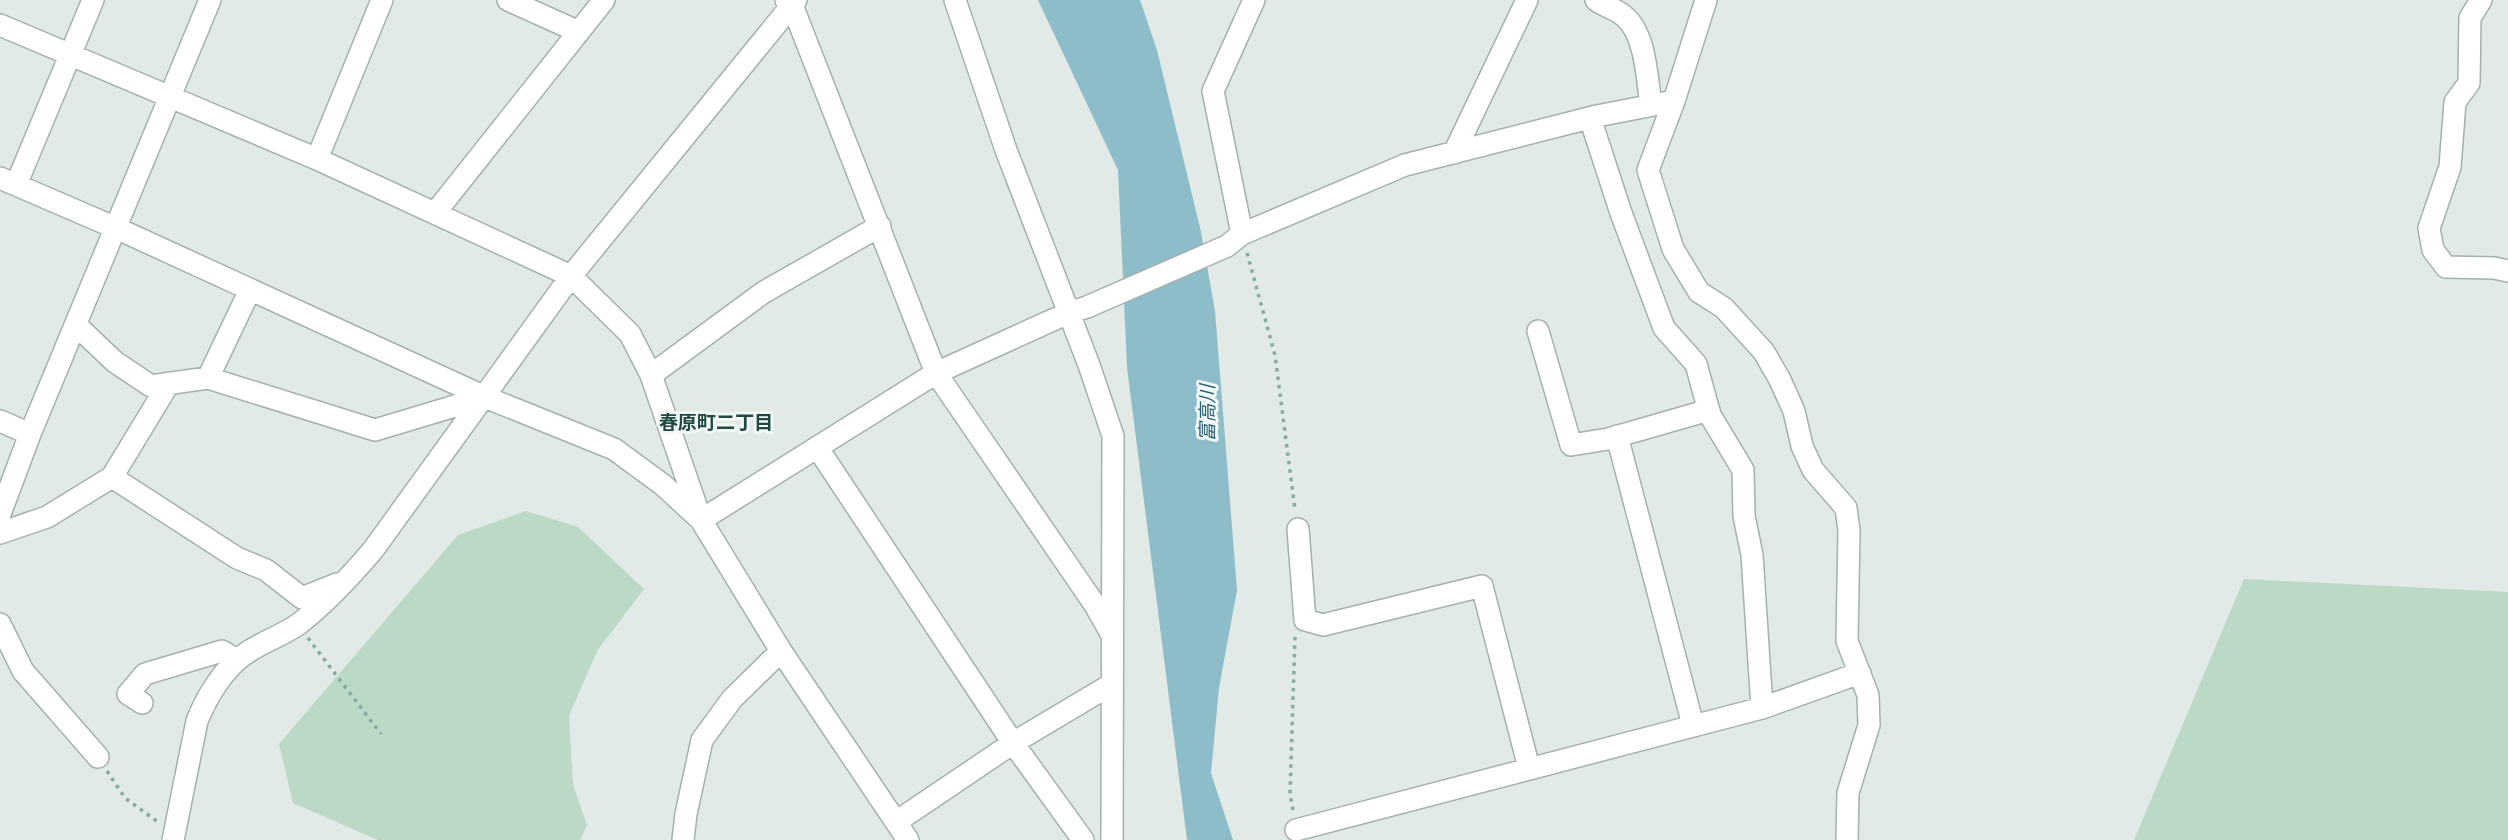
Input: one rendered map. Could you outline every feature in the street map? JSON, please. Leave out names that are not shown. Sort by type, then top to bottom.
[{"type":"street","points":[[93,0],[8,181],[485,397],[614,449],[663,485],[701,520]]},
{"type":"street","points":[[0,514],[30,435],[210,0]]},
{"type":"street","points":[[317,159],[382,0]]},
{"type":"street","points":[[508,0],[579,32]]},
{"type":"street","points":[[435,212],[604,0]]},
{"type":"street","points":[[955,0],[1006,149],[1077,310],[1113,436],[1112,840]]},
{"type":"street","points":[[1235,240],[1213,91],[1254,0]]},
{"type":"street","points":[[1454,153],[1527,0]]},
{"type":"street","points":[[1706,0],[1674,101],[1648,170],[1673,249],[1699,292],[1724,308],[1764,352],[1794,411],[1802,446],[1814,470],[1846,508],[1849,530],[1847,640],[1868,695],[1869,725],[1848,793],[1847,840]]},
{"type":"street","points":[[2481,0],[2470,18],[2469,83],[2455,102],[2450,167],[2429,228],[2433,250],[2446,267],[2508,271]]},
{"type":"street","points":[[173,837],[197,721],[201,710],[230,665],[298,625],[339,590],[373,550],[571,276],[791,2],[936,373],[1080,583],[1112,636]]},
{"type":"street","points":[[1600,3],[1625,17],[1642,43],[1651,105]]},
{"type":"street","points":[[0,25],[317,159],[571,276],[630,334],[651,374],[701,520],[781,651],[908,840]]},
{"type":"street","points":[[701,520],[936,373],[1405,165],[1590,118],[1674,101]]},
{"type":"street","points":[[1590,118],[1621,213],[1664,328],[1696,364],[1709,410],[1743,470],[1744,516],[1752,555],[1762,708]]},
{"type":"street","points":[[651,374],[764,292],[880,226]]},
{"type":"street","points":[[208,378],[250,290]]},
{"type":"street","points":[[76,325],[115,362],[151,386],[208,378],[375,430],[485,397]]},
{"type":"street","points":[[1538,331],[1571,445],[1617,436],[1709,410]]},
{"type":"street","points":[[0,533],[47,517],[112,477],[169,383]]},
{"type":"street","points":[[0,421],[30,435]]},
{"type":"street","points":[[1617,436],[1693,725]]},
{"type":"street","points":[[817,447],[1013,743],[1083,840]]},
{"type":"street","points":[[112,477],[237,558],[266,570],[302,598],[348,579]]},
{"type":"street","points":[[1298,529],[1306,620],[1323,625],[1482,586],[1529,768]]},
{"type":"street","points":[[0,624],[23,671],[98,757]]},
{"type":"street","points":[[142,703],[128,694],[145,674],[222,651],[237,660]]},
{"type":"street","points":[[683,840],[702,740],[732,699],[781,651]]},
{"type":"street","points":[[1296,830],[1762,708],[1860,673]]},
{"type":"street","points":[[896,822],[1013,743],[1112,684]]},
{"type":"path","points":[[298,625],[381,734]]},
{"type":"path","points":[[98,757],[125,797],[173,837]]},
{"type":"green space","points":[[526,511],[578,527],[644,589],[597,651],[569,716],[573,785],[587,825],[580,840],[378,840],[293,803],[279,744],[458,535]]},
{"type":"green space","points":[[2244,579],[2508,592],[2508,840],[2134,840]]},
{"type":"water","name":"富高川","points":[[1038,0],[1140,0],[1157,50],[1201,232],[1215,311],[1237,590],[1219,688],[1211,773],[1233,840],[1187,840],[1127,367],[1118,170]]},
{"type":"district","name":"春原町二丁目","points":[[716,421]]}]
